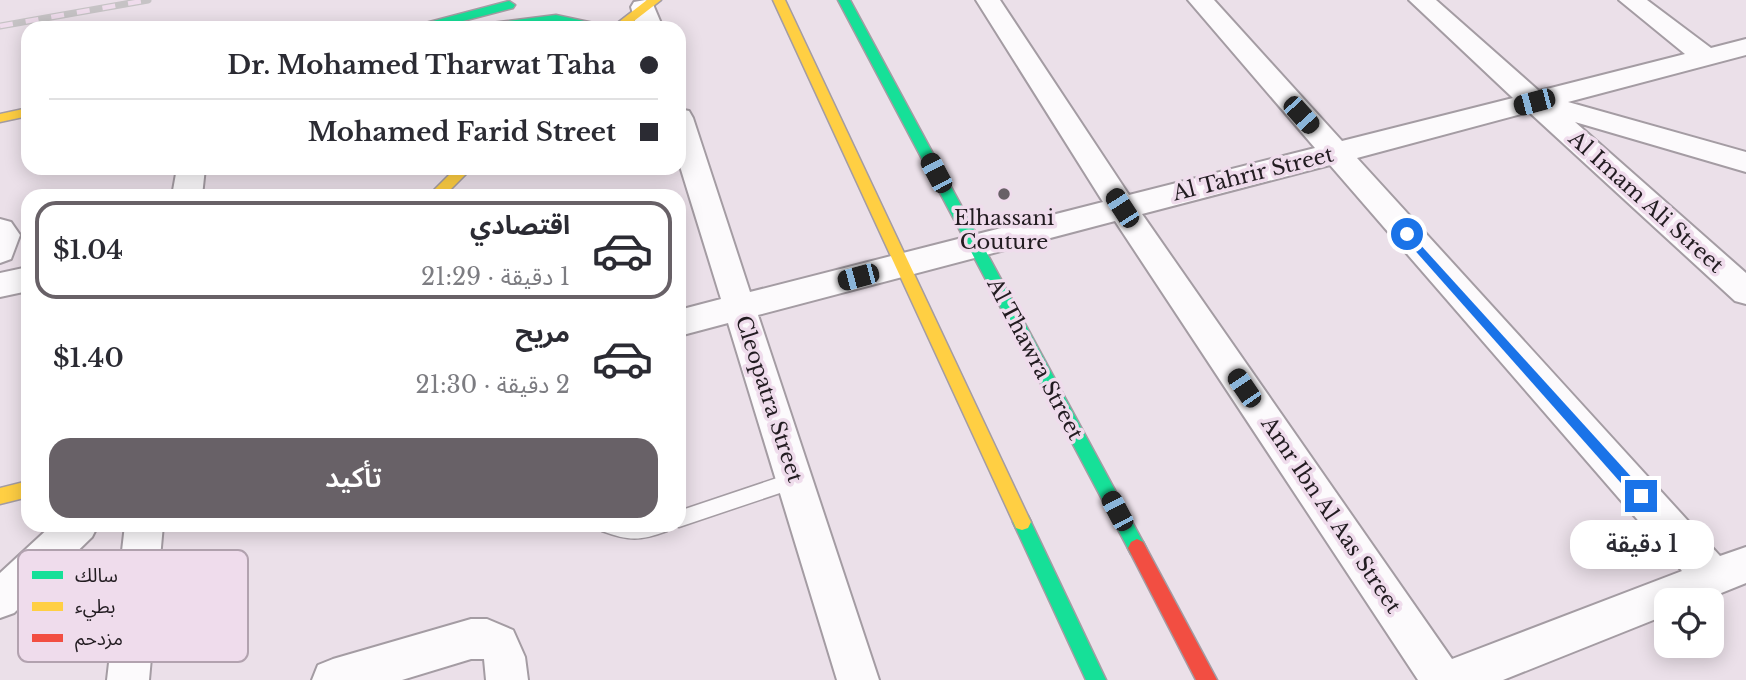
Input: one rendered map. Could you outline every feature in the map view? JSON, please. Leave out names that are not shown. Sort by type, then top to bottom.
[{"type":"street","points":[[448,21],[528,0]]},
{"type":"street","points":[[780,0],[1096,680]]},
{"type":"street","name":"Al Thawra Street","points":[[844,0],[1207,680]]},
{"type":"street","name":"Amr Ibn Al Aas Street","points":[[988,0],[1122,208],[1442,680]]},
{"type":"street","points":[[1200,0],[1335,153],[1729,571],[1451,680]]},
{"type":"street","name":"Al Imam Ali Street","points":[[1421,0],[1746,292]]},
{"type":"street","points":[[1631,0],[1706,57]]},
{"type":"street","points":[[631,21],[649,12]]},
{"type":"street","points":[[540,21],[570,21]]},
{"type":"street","name":"Al Tahrir Street","points":[[686,321],[1746,47]]},
{"type":"street","points":[[1534,102],[1746,162]]},
{"type":"street","points":[[0,118],[21,114]]},
{"type":"street","name":"Cleopatra Street","points":[[686,140],[858,680]]},
{"type":"street","points":[[442,189],[458,175]]},
{"type":"street","points":[[0,230],[5,235],[0,251]]},
{"type":"street","points":[[0,285],[21,280]]},
{"type":"street","points":[[0,496],[21,491]]},
{"type":"street","points":[[52,550],[72,532]]},
{"type":"street","points":[[142,550],[144,532]]},
{"type":"street","points":[[0,599],[18,582]]},
{"type":"street","points":[[334,680],[471,639],[487,639],[499,645],[504,657],[507,680]]},
{"type":"street","points":[[128,680],[130,662]]},
{"type":"lane","points":[[686,517],[795,480]]},
{"type":"railway","points":[[28,21],[148,0]]},
{"type":"railway","points":[[0,26],[21,22]]},
{"type":"traffic: fast","points":[[844,0],[1137,548]]},
{"type":"traffic: fast","points":[[448,21],[509,5]]},
{"type":"traffic: fast","points":[[540,21],[566,21]]},
{"type":"traffic: fast","points":[[1022,522],[1096,680]]},
{"type":"traffic: slow","points":[[626,21],[655,0]]},
{"type":"traffic: slow","points":[[779,0],[1022,522]]},
{"type":"traffic: slow","points":[[0,118],[21,114]]},
{"type":"traffic: slow","points":[[442,189],[458,175]]},
{"type":"traffic: slow","points":[[0,496],[21,491]]},
{"type":"traffic: jam","points":[[1137,548],[1207,680]]},
{"type":"place","name":"Elhassani Couture","points":[[1004,194]]},
{"type":"route","points":[[1407,234],[1641,496]]}]
